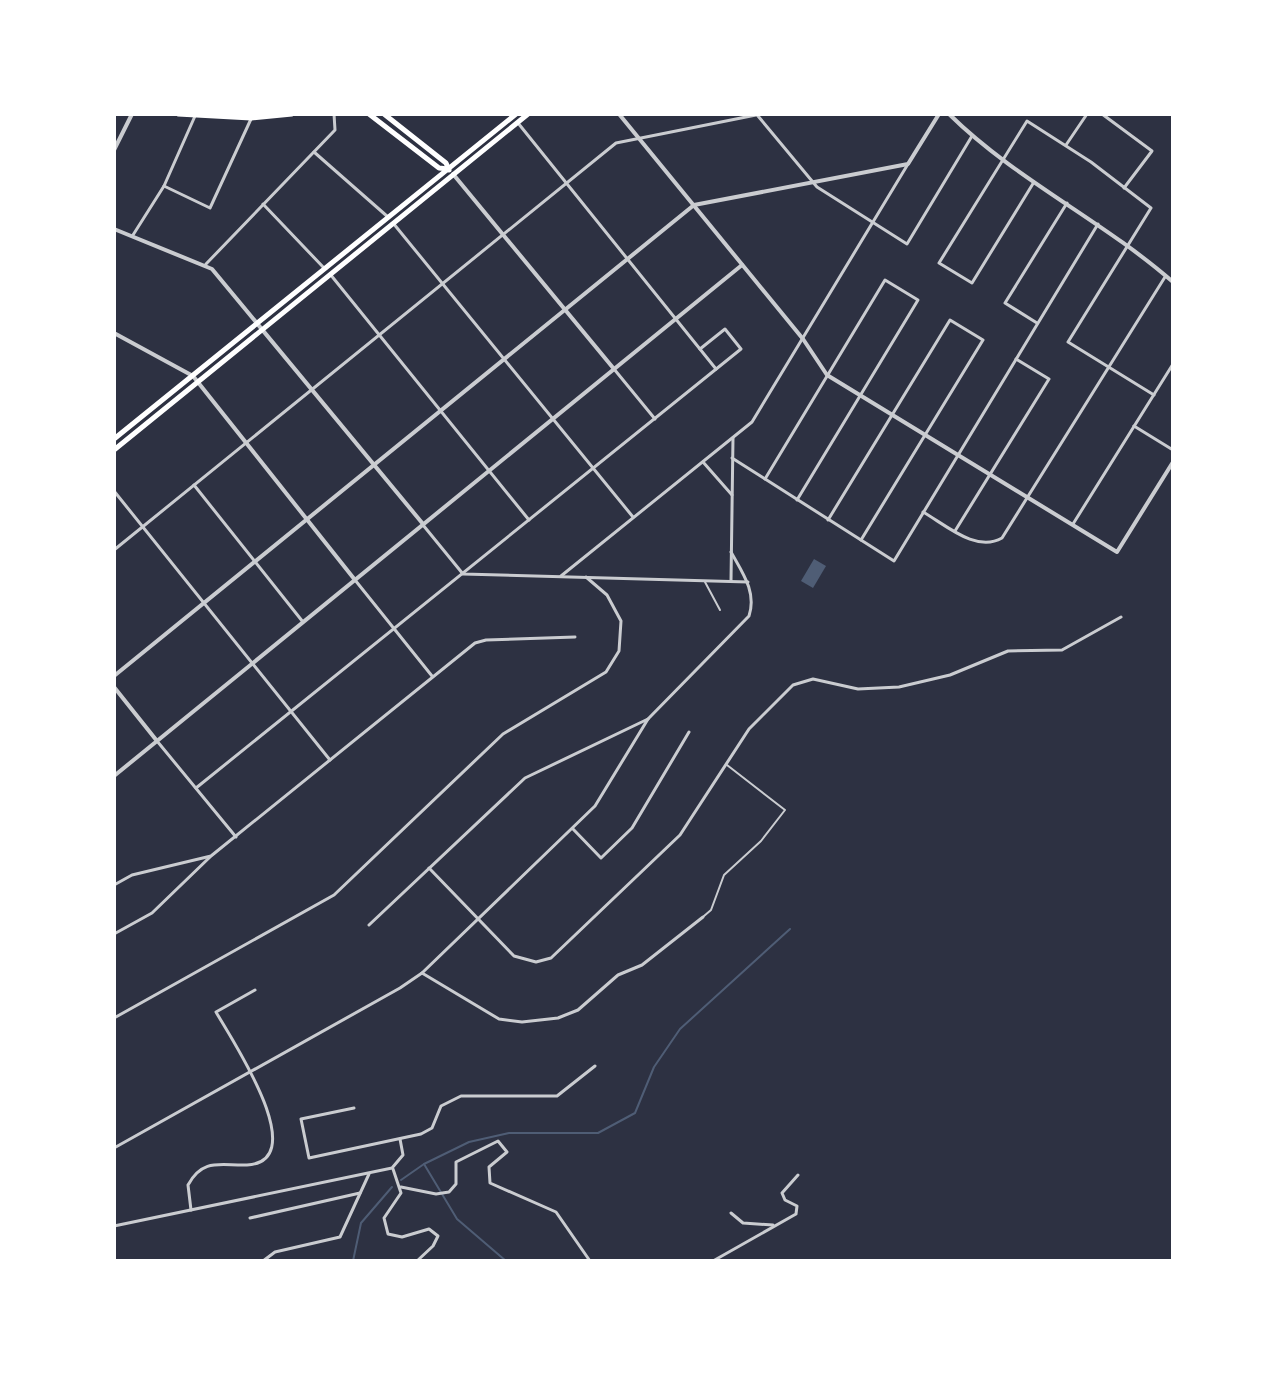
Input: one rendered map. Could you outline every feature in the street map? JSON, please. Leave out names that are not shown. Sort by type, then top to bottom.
[{"type":"main road","points":[[178,114],[251,118],[292,114]]},
{"type":"main road","points":[[369,114],[439,168],[448,169]]},
{"type":"main road","points":[[384,114],[446,163],[453,174]]},
{"type":"main road","points":[[114,450],[259,322],[388,217],[513,117],[528,114]]},
{"type":"main road","points":[[114,439],[330,274],[453,174],[513,117]]},
{"type":"street","points":[[114,150],[132,114]]},
{"type":"street","points":[[206,264],[335,130],[334,114]]},
{"type":"street","points":[[619,114],[803,339],[827,375],[1117,552],[1173,462]]},
{"type":"street","points":[[114,550],[616,143],[638,136],[758,114],[812,182],[907,244],[972,136]]},
{"type":"street","points":[[561,576],[752,422],[939,114]]},
{"type":"street","points":[[949,114],[1002,161],[1098,224],[1173,282]]},
{"type":"street","points":[[1066,145],[1087,114]]},
{"type":"street","points":[[1102,114],[1152,151],[1124,188]]},
{"type":"street","points":[[133,235],[164,186],[195,116]]},
{"type":"street","points":[[513,117],[716,369]]},
{"type":"street","points":[[164,186],[210,208],[251,118]]},
{"type":"street","points":[[1034,182],[972,283],[939,263],[1027,121],[1066,145],[1151,208],[1068,342],[1154,395]]},
{"type":"street","points":[[314,152],[388,217]]},
{"type":"street","points":[[114,676],[694,205],[908,164]]},
{"type":"street","points":[[453,174],[655,419]]},
{"type":"street","points":[[1038,323],[1005,303],[1067,203]]},
{"type":"street","points":[[263,204],[325,269]]},
{"type":"street","points":[[393,223],[633,517]]},
{"type":"street","points":[[732,458],[894,561],[1098,224]]},
{"type":"street","points":[[114,229],[206,264],[259,322],[463,574],[748,582]]},
{"type":"street","points":[[114,776],[742,265]]},
{"type":"street","points":[[330,274],[530,520]]},
{"type":"street","points":[[923,512],[977,543],[989,544],[1002,538],[1166,276]]},
{"type":"street","points":[[764,480],[885,280],[918,300],[797,500]]},
{"type":"street","points":[[828,520],[950,320],[983,340],[861,540]]},
{"type":"street","points":[[196,788],[741,349],[725,329],[700,349]]},
{"type":"street","points":[[114,333],[195,379],[432,676]]},
{"type":"street","points":[[955,531],[1049,379],[1016,359]]},
{"type":"street","points":[[1073,525],[1173,364]]},
{"type":"street","points":[[1134,426],[1173,450]]},
{"type":"street","points":[[731,581],[733,438]]},
{"type":"street","points":[[703,462],[732,496]]},
{"type":"street","points":[[194,485],[303,622]]},
{"type":"street","points":[[114,491],[330,760]]},
{"type":"street","points":[[114,1148],[378,1003],[422,973],[572,829],[601,799],[648,719],[746,619],[752,607],[748,582],[731,552]]},
{"type":"street","points":[[114,1018],[334,895],[509,729],[606,672],[619,651],[621,621],[607,595],[586,577]]},
{"type":"street","points":[[429,868],[514,956],[536,962],[551,958],[680,835],[749,729],[776,698],[802,680],[883,690],[950,675],[1008,651],[1062,650],[1121,617]]},
{"type":"street","points":[[114,934],[152,913],[211,856],[467,647],[486,640],[575,637]]},
{"type":"street","points":[[114,687],[236,837]]},
{"type":"street","points":[[369,925],[525,778],[648,719]]},
{"type":"street","points":[[572,829],[601,858],[632,828],[689,732]]},
{"type":"street","points":[[114,885],[132,875],[211,856]]},
{"type":"street","points":[[422,973],[499,1019],[522,1022],[568,1015],[703,917]]},
{"type":"street","points":[[191,1210],[188,1185],[202,1168],[217,1162],[250,1165],[266,1157],[272,1148],[274,1130],[250,1074],[216,1012],[255,990]]},
{"type":"street","points":[[354,1108],[301,1119],[309,1158],[400,1139],[432,1128],[438,1110],[452,1099],[557,1096],[595,1066]]},
{"type":"street","points":[[114,1226],[392,1168],[403,1155],[400,1139]]},
{"type":"street","points":[[401,1187],[444,1194],[455,1187],[456,1162],[493,1141],[502,1142],[507,1152],[489,1167],[490,1183],[556,1212],[590,1261]]},
{"type":"street","points":[[392,1168],[401,1187],[398,1201],[384,1218],[388,1234],[402,1237],[429,1229],[438,1236],[433,1246],[417,1261]]},
{"type":"street","points":[[263,1261],[275,1252],[340,1237],[369,1173]]},
{"type":"street","points":[[713,1261],[798,1212],[796,1204],[785,1200],[782,1193],[798,1175]]},
{"type":"street","points":[[250,1218],[360,1193]]},
{"type":"street","points":[[731,1213],[750,1225],[777,1225]]},
{"type":"lane","points":[[704,580],[720,610]]},
{"type":"lane","points":[[703,917],[711,910],[724,875],[761,841],[785,810],[726,764]]},
{"type":"water","points":[[814,559],[826,566],[813,588],[801,581]]},
{"type":"waterway","points":[[401,1180],[424,1164],[469,1142],[509,1133],[598,1133],[635,1113],[654,1067],[680,1029],[790,929]]},
{"type":"waterway","points":[[424,1164],[457,1219],[506,1261]]},
{"type":"waterway","points":[[353,1261],[361,1223],[392,1187]]}]
